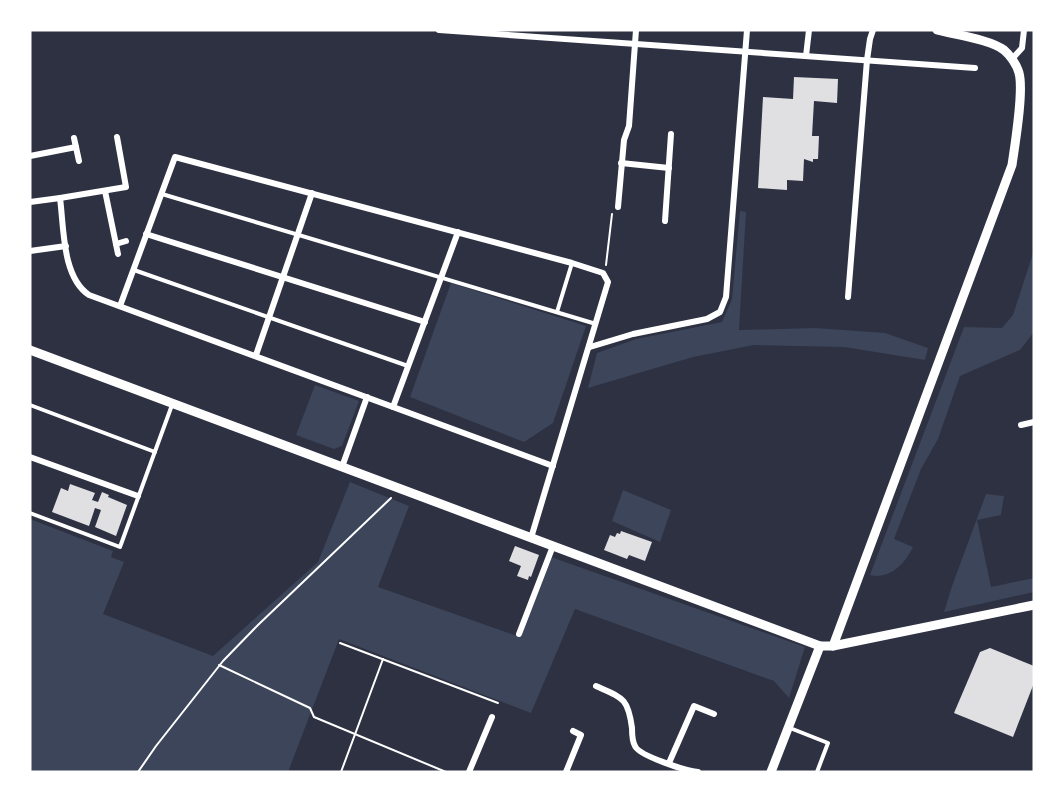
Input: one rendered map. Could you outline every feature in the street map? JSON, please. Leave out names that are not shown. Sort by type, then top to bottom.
[{"type":"street","points":[[439,30],[975,68]]},
{"type":"street","points":[[618,207],[624,140],[629,126],[636,30]]},
{"type":"street","points":[[590,347],[633,334],[708,319],[720,312],[726,297],[747,30]]},
{"type":"street","points":[[806,56],[808,30]]},
{"type":"street","points":[[848,297],[867,60],[873,30]]},
{"type":"street","points":[[833,646],[1012,165],[1021,86],[1019,73],[1012,59],[1004,50],[994,45],[937,30]]},
{"type":"street","points":[[1012,59],[1022,48],[1024,30]]},
{"type":"street","points":[[664,221],[672,134]]},
{"type":"street","points":[[30,202],[126,186],[117,137]]},
{"type":"street","points":[[74,138],[78,161]]},
{"type":"street","points":[[30,156],[75,147]]},
{"type":"street","points":[[120,306],[175,157],[601,272],[606,276],[608,282],[531,538]]},
{"type":"street","points":[[621,163],[669,168]]},
{"type":"street","points":[[105,191],[118,254]]},
{"type":"street","points":[[256,355],[312,193]]},
{"type":"street","points":[[60,198],[70,269],[81,289],[89,295],[553,466]]},
{"type":"street","points":[[393,407],[458,232]]},
{"type":"street","points":[[146,234],[424,322]]},
{"type":"street","points":[[116,244],[126,241]]},
{"type":"street","points":[[30,251],[66,246]]},
{"type":"street","points":[[30,350],[820,646],[833,646],[1034,605]]},
{"type":"street","points":[[342,467],[367,397]]},
{"type":"street","points":[[1020,425],[1034,422]]},
{"type":"street","points":[[30,457],[138,496]]},
{"type":"street","points":[[519,634],[553,546]]},
{"type":"street","points":[[771,772],[820,646]]},
{"type":"street","points":[[596,686],[619,696],[629,708],[633,745],[637,750],[699,772]]},
{"type":"street","points":[[669,763],[694,706],[714,714]]},
{"type":"street","points":[[469,772],[492,717]]},
{"type":"street","points":[[566,772],[581,735],[573,731]]},
{"type":"lane","points":[[161,193],[596,324]]},
{"type":"lane","points":[[557,312],[572,263]]},
{"type":"lane","points":[[133,270],[408,366]]},
{"type":"lane","points":[[30,513],[120,546],[172,404]]},
{"type":"lane","points":[[30,405],[155,452]]},
{"type":"lane","points":[[789,728],[828,743],[817,772]]},
{"type":"path","points":[[606,276],[611,216],[618,207]]},
{"type":"path","points":[[138,772],[219,666],[258,625],[400,490]]},
{"type":"path","points":[[340,643],[498,703]]},
{"type":"path","points":[[340,772],[383,659]]},
{"type":"path","points":[[219,666],[310,708],[314,717],[446,772]]},
{"type":"shaded area","points":[[740,211],[746,212],[739,330],[815,328],[885,333],[928,348],[925,360],[844,347],[754,345],[693,357],[588,388],[597,353],[636,339],[722,322],[732,299]]},
{"type":"shaded area","points":[[1034,250],[1034,332],[1020,350],[960,376],[938,439],[921,469],[894,539],[913,547],[901,565],[890,573],[870,575],[964,327],[1002,328],[1013,315]]},
{"type":"shaded area","points":[[451,283],[586,326],[553,423],[524,442],[410,397]]},
{"type":"shaded area","points":[[315,385],[359,401],[342,446],[334,449],[296,435]]},
{"type":"shaded area","points":[[350,482],[409,506],[378,587],[520,637],[551,557],[805,647],[789,698],[774,681],[575,609],[531,713],[339,639],[288,772],[30,772],[30,519],[113,551],[111,557],[124,562],[103,614],[213,656],[318,562]]},
{"type":"shaded area","points":[[623,490],[671,510],[660,542],[612,521]]},
{"type":"shaded area","points":[[986,494],[1004,496],[1001,515],[977,520],[991,587],[1034,578],[1034,592],[944,612],[952,586]]},
{"type":"building","points":[[794,77],[838,79],[837,103],[814,101],[812,136],[819,136],[818,159],[813,159],[813,162],[804,159],[803,181],[787,180],[787,190],[758,188],[763,97],[793,99]]},
{"type":"building","points":[[70,484],[95,493],[92,500],[98,502],[102,492],[127,505],[116,536],[95,527],[101,510],[95,508],[89,526],[52,512],[61,488],[68,491]]},
{"type":"building","points":[[621,531],[652,542],[645,561],[629,555],[627,559],[604,550],[610,535],[615,537]]},
{"type":"building","points":[[515,546],[539,555],[528,580],[517,576],[521,566],[509,561]]},
{"type":"building","points":[[990,648],[1034,666],[1034,683],[1013,737],[954,713],[980,652]]}]
